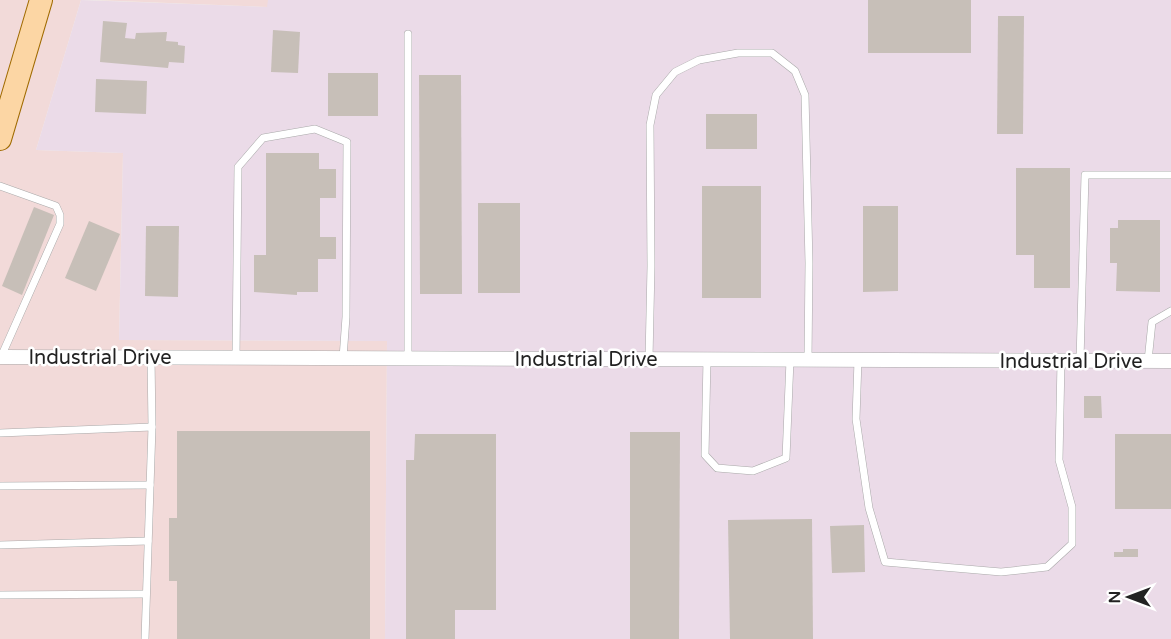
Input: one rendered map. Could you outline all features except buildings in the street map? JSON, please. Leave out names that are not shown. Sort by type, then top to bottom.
[{"type":"main road","points":[[1,133],[41,0]]},
{"type":"street","name":"Industrial Drive","points":[[0,357],[1171,361]]},
{"type":"lane","points":[[408,34],[408,358]]},
{"type":"lane","points":[[649,359],[650,125],[657,94],[675,72],[699,60],[738,53],[772,52],[795,71],[805,95],[810,262],[808,360]]},
{"type":"lane","points":[[236,358],[238,167],[263,138],[315,129],[347,142],[346,317],[343,358]]},
{"type":"lane","points":[[1080,361],[1085,175],[1171,175]]},
{"type":"lane","points":[[0,186],[56,206],[60,215],[60,224],[0,357]]},
{"type":"lane","points":[[1148,361],[1152,322],[1171,310]]},
{"type":"lane","points":[[145,639],[152,427],[151,357]]},
{"type":"lane","points":[[707,359],[705,455],[717,468],[753,471],[786,458],[790,360]]},
{"type":"lane","points":[[858,360],[858,430],[869,508],[885,562],[1001,572],[1047,567],[1072,544],[1072,507],[1059,460],[1061,361]]},
{"type":"lane","points":[[0,433],[152,427]]},
{"type":"lane","points":[[0,486],[150,485]]},
{"type":"lane","points":[[0,545],[148,541]]},
{"type":"lane","points":[[0,595],[146,594]]},
{"type":"shaded area","points":[[0,0],[81,0],[36,150],[123,153],[119,340],[387,341],[385,639],[0,639]]},
{"type":"shaded area","points":[[81,0],[267,7],[268,0],[1171,0],[1171,639],[385,639],[387,341],[119,340],[123,153],[36,150]]},
{"type":"shaded area","points":[[94,0],[268,0],[268,7]]}]
